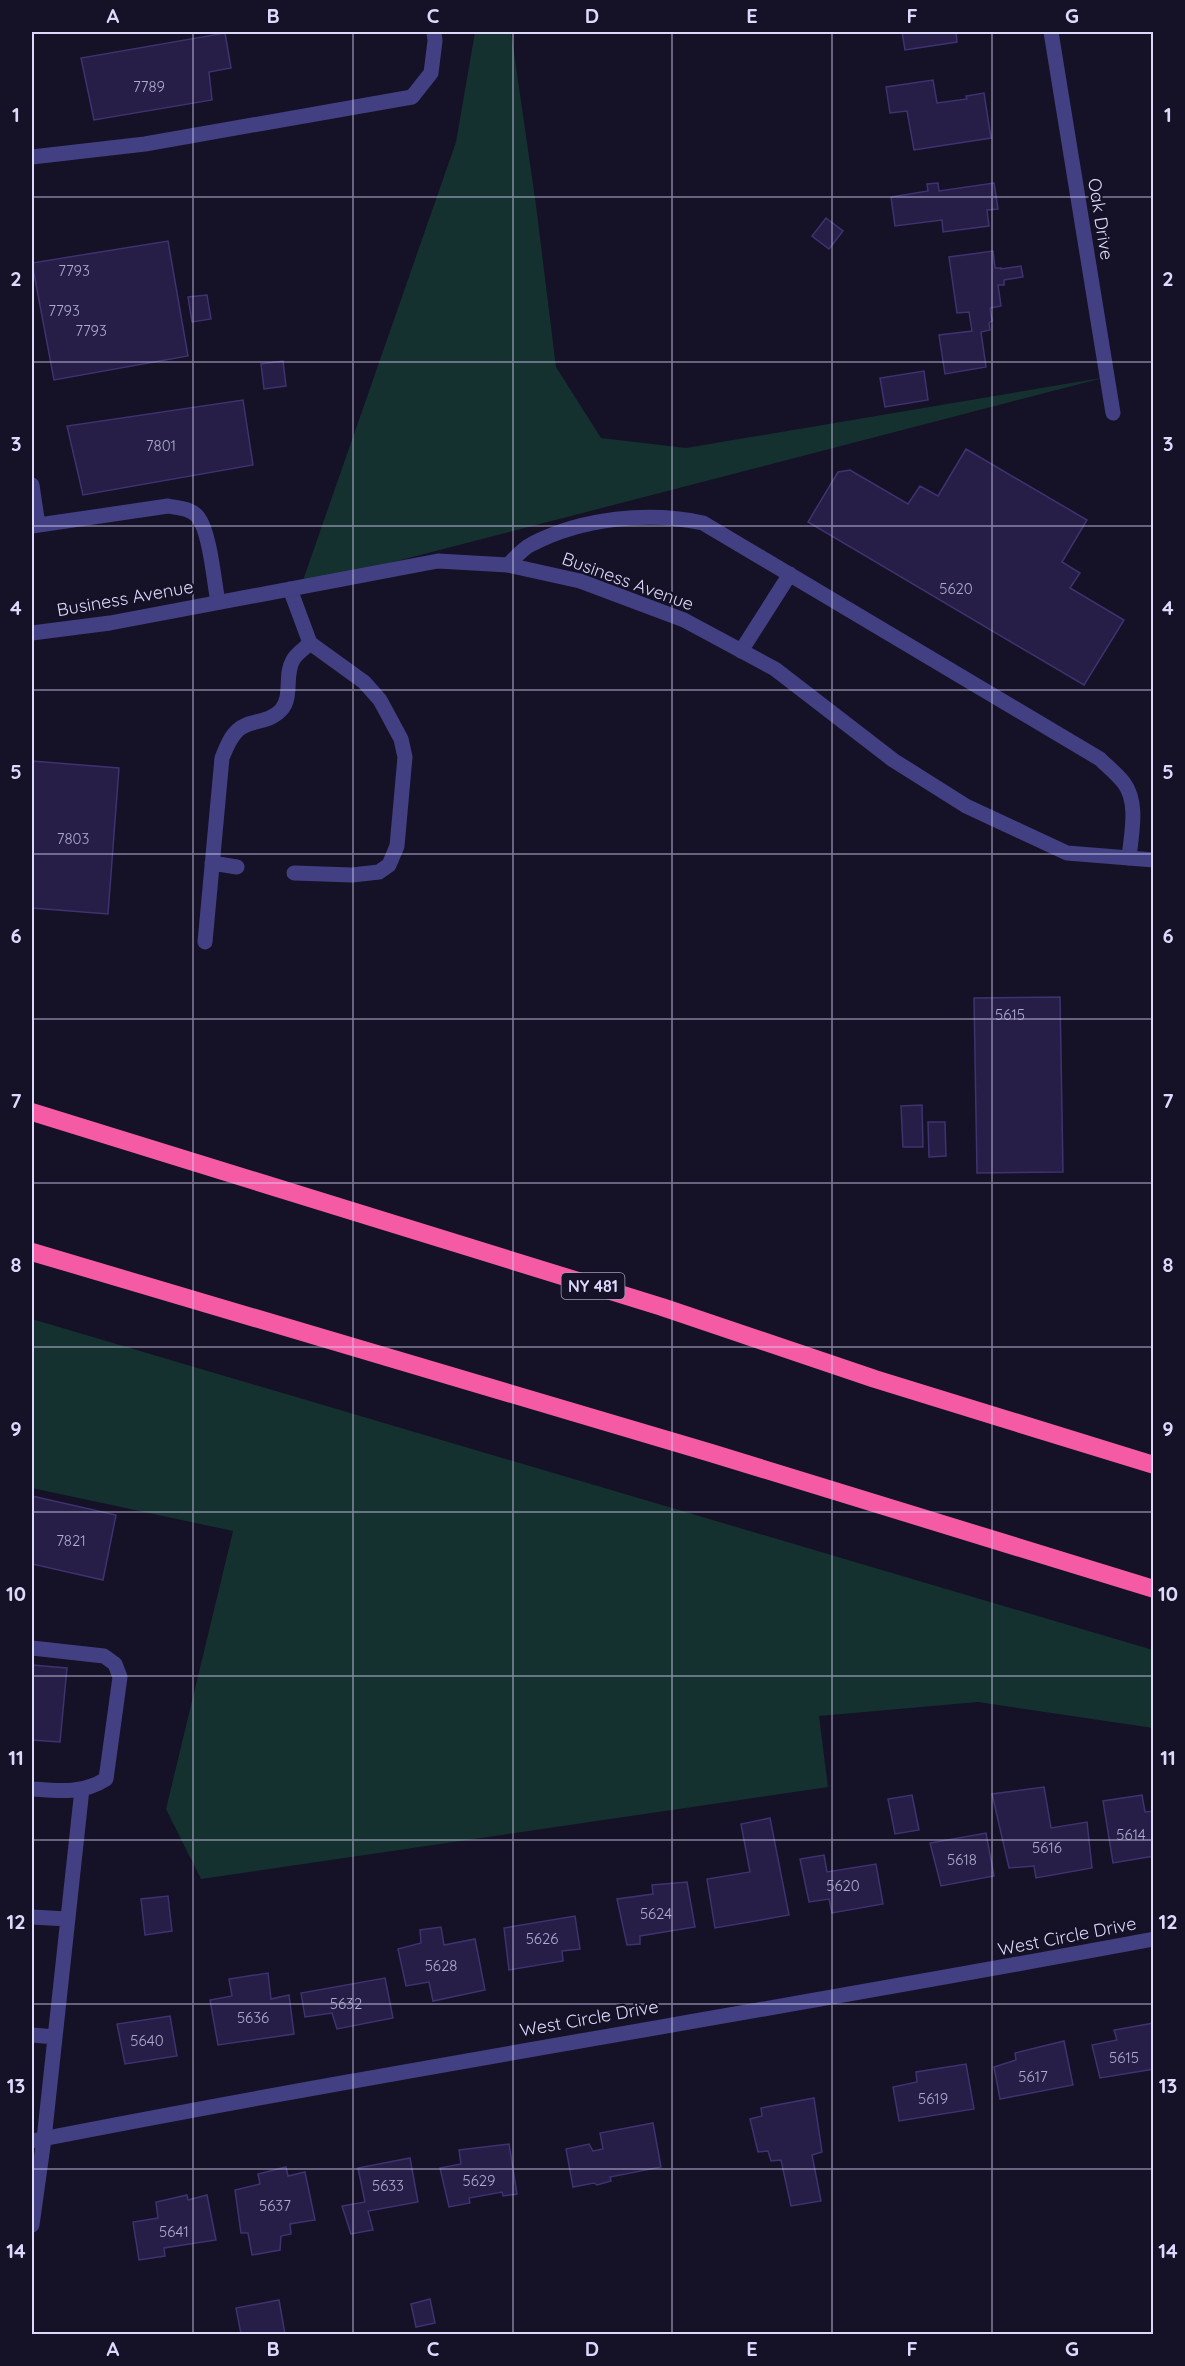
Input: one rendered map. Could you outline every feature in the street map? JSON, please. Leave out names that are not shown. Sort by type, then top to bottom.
[{"type":"highway","name":"NY 481","points":[[32,1112],[650,1304],[875,1379],[1154,1465]]},
{"type":"highway","points":[[32,1252],[700,1449],[1154,1589]]},
{"type":"street","points":[[32,157],[145,144],[412,97],[431,73],[434,32]]},
{"type":"street","name":"Oak Drive","points":[[1051,32],[1113,413]]},
{"type":"street","points":[[32,485],[35,526],[168,506],[186,509],[197,515],[206,530],[218,602]]},
{"type":"street","points":[[508,564],[530,545],[581,527],[618,519],[678,517],[703,523],[1100,759],[1124,783],[1130,796],[1133,819],[1129,858]]},
{"type":"street","name":"Business Avenue","points":[[32,633],[110,622],[438,561],[508,564],[580,581],[684,620],[775,669],[893,760],[966,806],[1067,853],[1154,860]]},
{"type":"street","points":[[741,651],[790,574]]},
{"type":"street","points":[[290,589],[310,644],[364,682],[380,700],[401,739],[405,757],[397,846],[389,865],[379,872],[352,875],[294,873]]},
{"type":"street","points":[[206,942],[222,758],[240,728],[265,721],[283,708],[287,698],[289,671],[293,660],[310,644]]},
{"type":"street","points":[[212,863],[237,867]]},
{"type":"street","points":[[32,1648],[104,1656],[115,1664],[120,1677],[106,1779],[93,1787],[82,1789],[63,1791],[32,1789]]},
{"type":"street","points":[[32,2225],[38,2140],[55,2037],[82,1789]]},
{"type":"street","points":[[32,1917],[67,1918]]},
{"type":"street","name":"West Circle Drive","points":[[38,2140],[493,2055],[1154,1939]]},
{"type":"street","points":[[32,2036],[55,2037]]},
{"type":"green space","points":[[475,32],[511,32],[556,367],[601,438],[686,448],[1107,377],[301,586],[456,142]]},
{"type":"green space","points":[[32,1319],[1153,1650],[1153,1728],[978,1702],[819,1716],[828,1787],[201,1879],[166,1809],[233,1531],[32,1488]]},
{"type":"building","points":[[902,32],[956,32],[957,42],[905,50]]},
{"type":"building","points":[[225,33],[231,68],[209,72],[212,100],[94,120],[81,58]]},
{"type":"building","points":[[933,80],[937,103],[967,99],[966,96],[984,93],[991,138],[914,150],[907,111],[890,113],[886,87]]},
{"type":"building","points":[[938,183],[939,191],[994,183],[998,209],[987,210],[989,226],[943,232],[942,220],[895,226],[891,197],[928,191],[927,184]]},
{"type":"building","points":[[826,218],[843,231],[829,249],[812,236]]},
{"type":"building","points":[[168,241],[188,356],[54,380],[32,263]]},
{"type":"building","points":[[993,251],[995,268],[1021,266],[1023,277],[1004,280],[1004,285],[998,285],[1001,306],[990,308],[992,321],[989,323],[990,330],[981,332],[986,367],[945,374],[939,335],[972,331],[969,312],[957,313],[949,257]]},
{"type":"building","points":[[207,295],[211,319],[192,322],[188,297]]},
{"type":"building","points":[[283,361],[286,386],[264,389],[261,364]]},
{"type":"building","points":[[924,371],[928,400],[885,407],[880,378]]},
{"type":"building","points":[[243,400],[253,465],[83,495],[67,426]]},
{"type":"building","points":[[966,449],[1087,520],[1062,562],[1080,573],[1070,588],[1124,620],[1084,685],[808,522],[838,472],[850,470],[908,504],[920,486],[938,496]]},
{"type":"building","points":[[32,761],[119,768],[108,914],[32,908]]},
{"type":"building","points":[[1060,997],[1063,1172],[977,1173],[974,998]]},
{"type":"building","points":[[922,1105],[923,1147],[903,1147],[901,1106]]},
{"type":"building","points":[[928,1122],[945,1122],[946,1156],[929,1157]]},
{"type":"building","points":[[32,1496],[116,1515],[103,1580],[32,1564]]},
{"type":"building","points":[[32,1665],[67,1668],[60,1742],[32,1740]]},
{"type":"building","points":[[1044,1787],[1051,1828],[1087,1822],[1092,1868],[1036,1878],[1034,1866],[1009,1868],[992,1794]]},
{"type":"building","points":[[912,1795],[919,1830],[895,1834],[888,1799]]},
{"type":"building","points":[[1142,1795],[1145,1812],[1154,1811],[1154,1856],[1113,1863],[1103,1801]]},
{"type":"building","points":[[770,1818],[789,1915],[715,1928],[707,1879],[750,1872],[741,1824]]},
{"type":"building","points":[[986,1833],[994,1876],[941,1886],[930,1843]]},
{"type":"building","points":[[824,1855],[827,1872],[876,1864],[883,1904],[832,1913],[829,1899],[809,1902],[800,1859]]},
{"type":"building","points":[[687,1882],[695,1927],[640,1936],[640,1944],[627,1945],[617,1899],[653,1894],[652,1885]]},
{"type":"building","points":[[168,1896],[172,1931],[145,1935],[141,1899]]},
{"type":"building","points":[[575,1916],[580,1949],[562,1951],[563,1961],[509,1970],[504,1928]]},
{"type":"building","points":[[441,1927],[444,1945],[475,1939],[485,1990],[433,2001],[429,1982],[406,1986],[398,1949],[421,1943],[420,1930]]},
{"type":"building","points":[[268,1973],[271,1999],[289,1995],[294,2034],[218,2045],[210,2000],[232,1996],[229,1979]]},
{"type":"building","points":[[385,1978],[393,2018],[337,2029],[332,2013],[305,2017],[301,1993]]},
{"type":"building","points":[[170,2016],[177,2056],[125,2064],[117,2024]]},
{"type":"building","points":[[1154,2023],[1154,2069],[1100,2078],[1092,2045],[1117,2040],[1114,2030]]},
{"type":"building","points":[[1064,2041],[1073,2085],[1000,2099],[994,2067],[1016,2060],[1015,2053]]},
{"type":"building","points":[[966,2064],[974,2109],[899,2121],[893,2087],[917,2082],[916,2072]]},
{"type":"building","points":[[814,2098],[822,2152],[812,2155],[821,2201],[791,2206],[781,2160],[771,2161],[768,2151],[758,2152],[750,2119],[762,2116],[761,2108]]},
{"type":"building","points":[[653,2123],[661,2167],[610,2177],[611,2181],[597,2185],[594,2183],[573,2187],[566,2149],[589,2144],[593,2151],[603,2149],[600,2133]]},
{"type":"building","points":[[509,2144],[517,2194],[503,2196],[502,2192],[469,2198],[470,2203],[449,2207],[440,2168],[461,2164],[459,2150]]},
{"type":"building","points":[[410,2158],[418,2202],[368,2211],[373,2230],[351,2234],[342,2206],[365,2202],[358,2168]]},
{"type":"building","points":[[286,2167],[288,2176],[305,2172],[315,2220],[290,2224],[291,2234],[281,2236],[280,2250],[252,2255],[248,2233],[241,2233],[235,2190],[260,2184],[258,2174]]},
{"type":"building","points":[[187,2195],[188,2200],[207,2195],[216,2240],[164,2248],[165,2256],[139,2260],[133,2222],[158,2218],[156,2202]]},
{"type":"building","points":[[430,2299],[435,2323],[416,2327],[411,2304]]},
{"type":"building","points":[[279,2300],[285,2334],[241,2334],[236,2308]]}]
